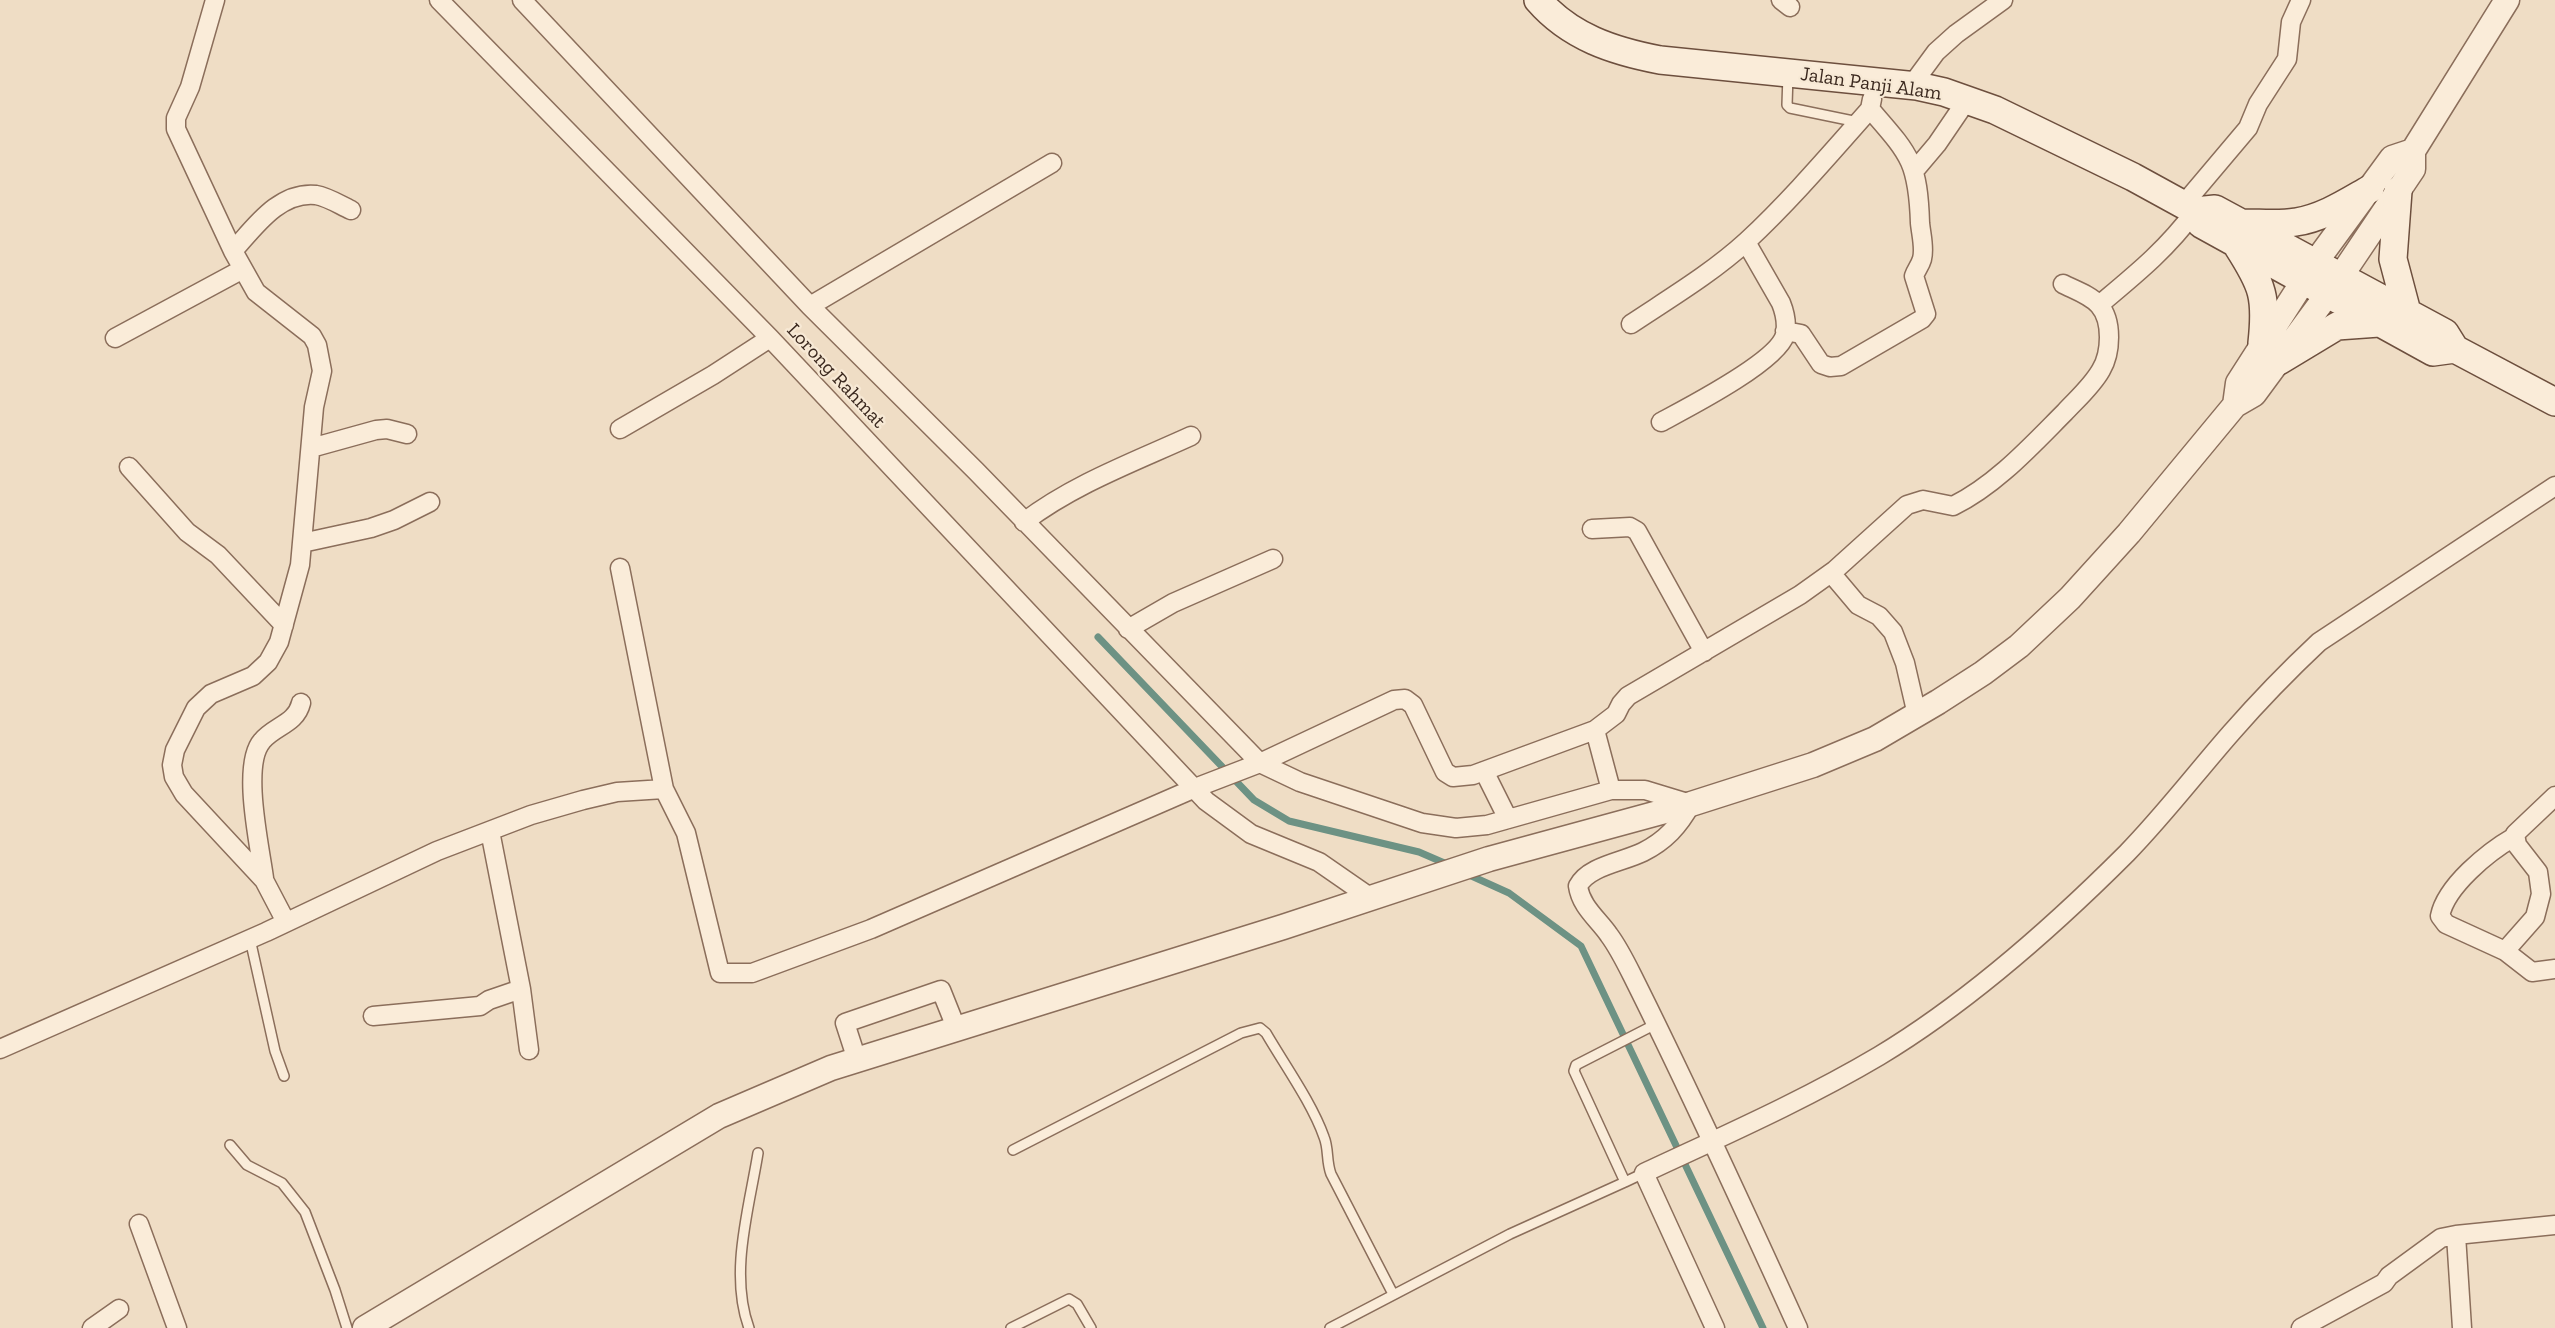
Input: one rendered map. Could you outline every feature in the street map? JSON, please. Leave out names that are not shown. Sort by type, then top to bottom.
[{"type":"main road","name":"Jalan Panji Alam","points":[[1538,0],[1557,19],[1577,33],[1623,53],[1660,60],[1876,81],[1911,86],[1967,99],[1995,110],[2112,167],[2189,208],[2215,209],[2238,233],[2334,286]]},
{"type":"main road","points":[[2370,189],[2327,212],[2306,220],[2238,233],[2263,292],[2270,352],[2346,323],[2380,323]]},
{"type":"main road","points":[[2398,191],[2393,259],[2408,312]]},
{"type":"main road","points":[[2334,286],[2408,312],[2445,333],[2456,349],[2555,402]]},
{"type":"main road","points":[[2334,286],[2380,323],[2433,351],[2456,349]]},
{"type":"street","points":[[214,0],[190,87],[175,124],[243,269],[262,297],[312,336],[317,345],[322,371],[314,407],[300,565],[276,651],[253,676],[211,694],[196,708],[175,750],[172,765],[174,777],[184,794],[264,879],[286,922]]},
{"type":"street","name":"Lorong Rahmat","points":[[439,0],[770,338],[1198,787],[1215,808],[1251,834],[1319,862],[1371,898]]},
{"type":"street","points":[[522,0],[810,306],[976,471],[1256,764],[1300,782],[1422,823],[1473,827],[1611,790],[1627,788],[1645,790],[1691,804]]},
{"type":"street","points":[[1911,86],[1936,52],[2002,0]]},
{"type":"street","points":[[2099,305],[2148,265],[2178,234],[2189,208],[2248,128],[2258,104],[2287,59],[2291,22],[2301,0]]},
{"type":"street","points":[[2270,352],[2334,286],[2414,169],[2413,151],[2507,0]]},
{"type":"street","points":[[1630,324],[1698,280],[1746,242],[1815,171],[1864,116],[1876,81]]},
{"type":"street","points":[[1915,170],[1937,144],[1967,99]]},
{"type":"street","points":[[1785,331],[1802,334],[1821,364],[1836,367],[1924,317],[1926,310],[1914,276],[1922,259],[1923,250],[1920,200],[1915,170],[1906,150],[1864,116]]},
{"type":"street","points":[[365,1328],[719,1116],[810,1077],[857,1060],[1489,859],[1691,804],[1845,753],[1917,715],[1983,673],[2070,598],[2129,533],[2235,405],[2254,394],[2270,352],[2309,272],[2392,158],[2413,151]]},
{"type":"street","points":[[810,306],[1052,163]]},
{"type":"street","points":[[233,251],[276,207],[291,199],[315,195],[351,210]]},
{"type":"street","points":[[1661,422],[1727,385],[1773,352],[1781,342],[1785,331],[1785,312],[1746,242]]},
{"type":"street","points":[[115,338],[243,269]]},
{"type":"street","points":[[620,568],[656,758],[664,789],[686,833],[720,973],[752,973],[871,928],[1256,764],[1401,698],[1413,705],[1444,772],[1449,776],[1461,777],[1484,771],[1595,730],[1616,714],[1628,696],[1800,595],[1831,573],[1907,505],[1923,500],[1953,506],[2011,466],[2092,383],[2101,370],[2109,345],[2105,315],[2099,305],[2063,284]]},
{"type":"street","points":[[620,429],[713,375],[770,338]]},
{"type":"street","points":[[311,448],[376,430],[387,429],[407,434]]},
{"type":"street","points":[[1024,522],[1049,504],[1084,484],[1191,436]]},
{"type":"street","points":[[129,466],[188,532],[226,563],[284,625]]},
{"type":"street","points":[[1716,1328],[1644,1173],[1823,1088],[1880,1055],[1946,1011],[1994,973],[2127,852],[2232,732],[2287,672],[2319,642],[2555,486]]},
{"type":"street","points":[[302,543],[371,528],[394,520],[430,502]]},
{"type":"street","points":[[1592,529],[1630,527],[1636,531],[1704,652]]},
{"type":"street","points":[[1128,629],[1173,603],[1273,559]]},
{"type":"street","points":[[1831,573],[1858,605],[1879,616],[1893,632],[1905,663],[1917,715]]},
{"type":"street","points":[[264,879],[253,802],[255,754],[262,741],[292,719],[301,703]]},
{"type":"street","points":[[1595,730],[1611,790]]},
{"type":"street","points":[[1484,771],[1508,819]]},
{"type":"street","points":[[0,1049],[250,939],[398,869],[490,831],[531,815],[616,792],[664,789]]},
{"type":"street","points":[[2505,951],[2535,917],[2541,894],[2538,872],[2517,845],[2514,837],[2516,831],[2555,796]]},
{"type":"street","points":[[1691,804],[1680,824],[1665,838],[1642,852],[1585,876],[1578,886],[1585,906],[1609,935],[1624,959],[1713,1141],[1798,1328]]},
{"type":"street","points":[[490,831],[521,989],[529,1050]]},
{"type":"street","points":[[2514,837],[2497,847],[2466,874],[2442,905],[2440,916],[2446,924],[2505,951],[2532,972],[2555,969]]},
{"type":"street","points":[[373,1016],[480,1006],[521,989]]},
{"type":"street","points":[[857,1060],[845,1023],[941,990],[957,1030]]},
{"type":"street","points":[[140,1224],[177,1328]]},
{"type":"street","points":[[2301,1328],[2384,1283],[2389,1276],[2441,1238],[2555,1225]]},
{"type":"street","points":[[2456,1235],[2462,1328]]},
{"type":"street","points":[[92,1328],[119,1309]]},
{"type":"lane","points":[[1789,73],[1787,105],[1790,108],[1864,116]]},
{"type":"lane","points":[[250,939],[274,1052],[284,1076]]},
{"type":"lane","points":[[1625,1182],[1574,1071],[1576,1065],[1600,1051],[1656,1024]]},
{"type":"lane","points":[[1013,1150],[1241,1033],[1260,1028],[1266,1033],[1318,1122],[1325,1138],[1331,1174],[1393,1294]]},
{"type":"lane","points":[[230,1145],[247,1165],[282,1183],[305,1212],[347,1328]]},
{"type":"lane","points":[[749,1328],[741,1292],[742,1244],[758,1154]]},
{"type":"lane","points":[[1330,1328],[1510,1234],[1644,1173]]},
{"type":"lane","points":[[1011,1328],[1068,1299],[1077,1304],[1090,1328]]},
{"type":"waterway","points":[[1098,637],[1254,800],[1289,821],[1419,852],[1449,865]]},
{"type":"waterway","points":[[1467,874],[1509,893],[1581,946],[1763,1328]]}]
